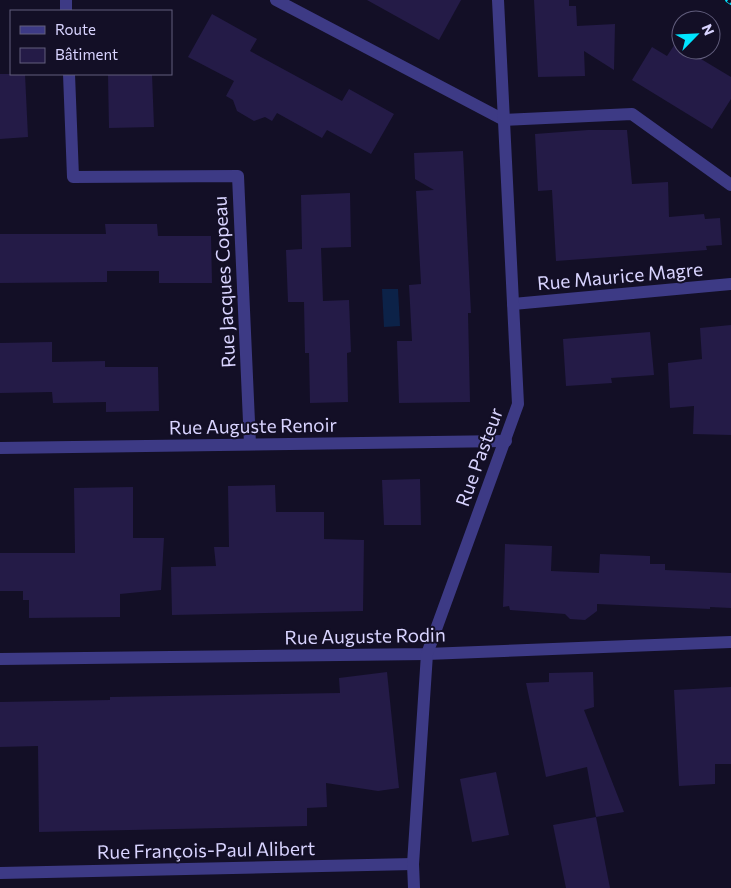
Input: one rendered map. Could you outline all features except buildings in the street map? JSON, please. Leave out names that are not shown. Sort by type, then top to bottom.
[{"type":"street","points":[[276,0],[504,120],[632,114],[731,185]]},
{"type":"street","name":"Rue Pasteur","points":[[414,888],[413,864],[427,654],[518,404],[498,0]]},
{"type":"street","name":"Rue Jacques Copeau","points":[[69,75],[73,177],[238,176],[250,444]]},
{"type":"street","name":"Rue Maurice Magre","points":[[513,304],[731,284]]},
{"type":"street","name":"Rue Auguste Renoir","points":[[0,448],[506,441]]},
{"type":"street","name":"Rue Auguste Rodin","points":[[0,659],[427,654],[731,642]]},
{"type":"street","name":"Rue François-Paul Alibert","points":[[0,873],[413,864]]},
{"type":"water","points":[[382,289],[398,289],[400,326],[384,327]]}]
